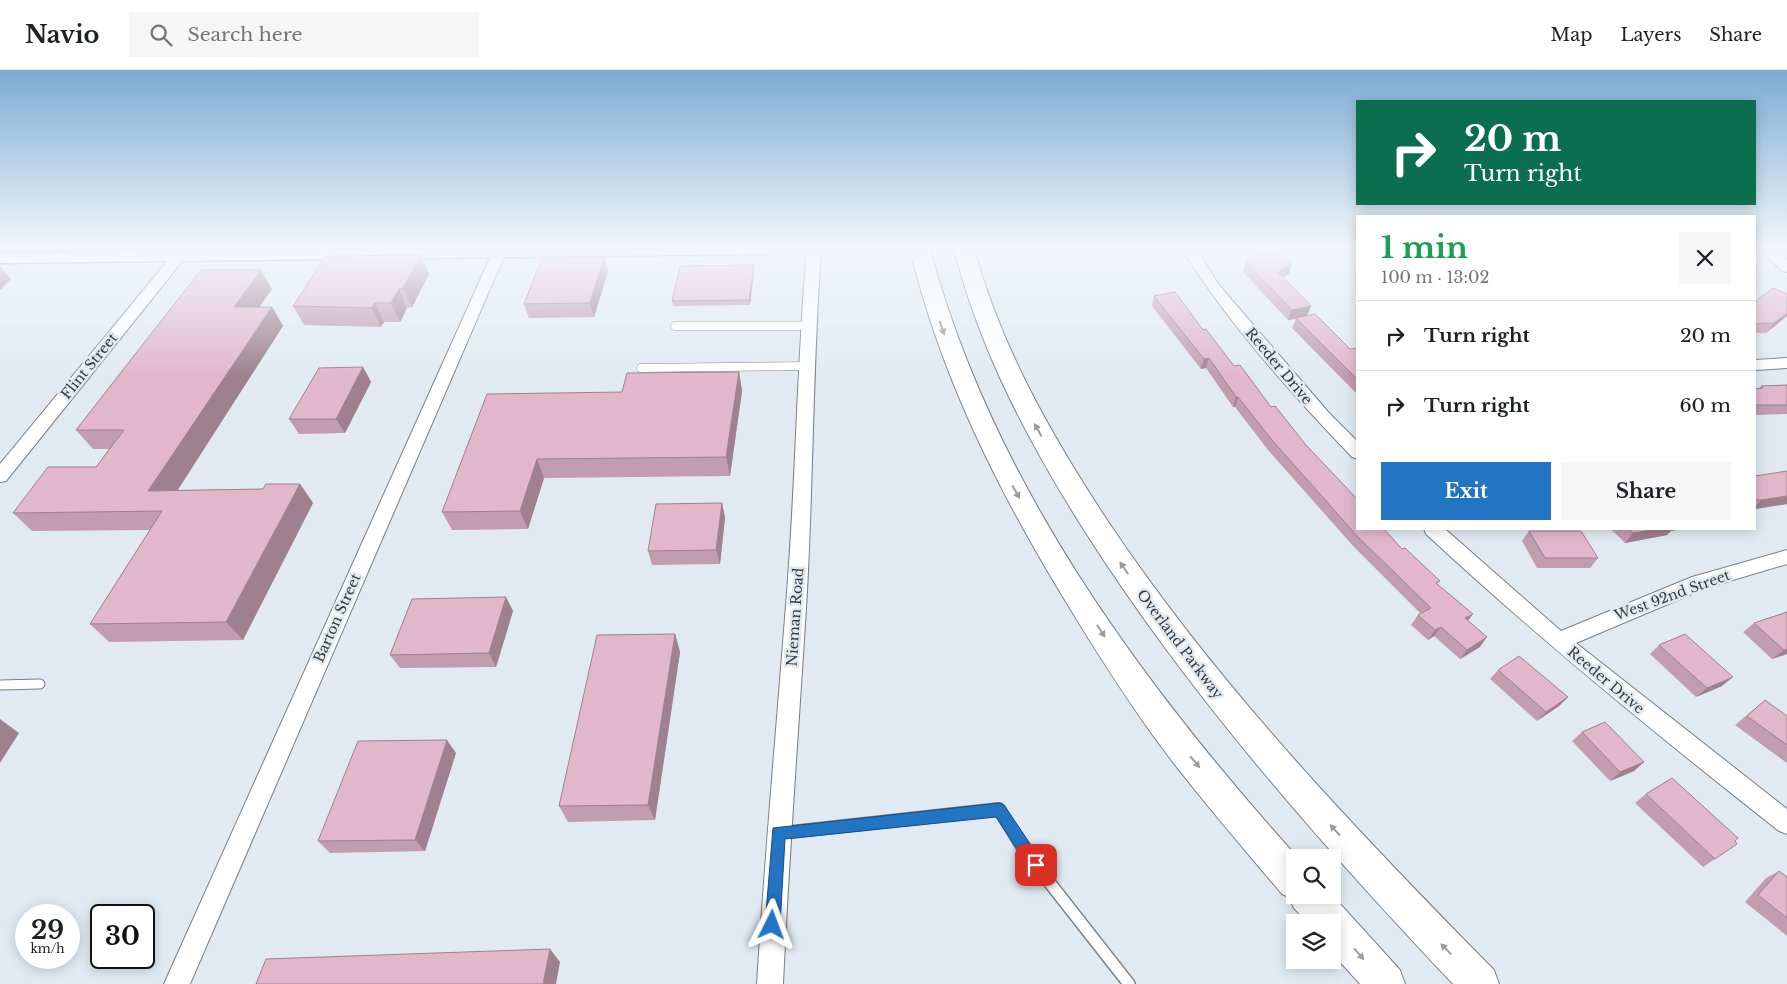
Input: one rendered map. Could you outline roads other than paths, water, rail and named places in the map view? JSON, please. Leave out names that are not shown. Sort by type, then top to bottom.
[{"type":"highway","points":[[930,292],[968,396],[1000,463],[1049,550],[1167,728],[1286,870]]},
{"type":"highway","name":"Overland Parkway","points":[[979,292],[1000,353],[1024,405],[1076,495],[1142,595],[1201,674],[1276,765],[1395,896],[1480,984]]},
{"type":"highway","points":[[1315,904],[1324,914]]},
{"type":"highway","points":[[1341,933],[1386,984]]},
{"type":"street","name":"Flint Street","points":[[0,476],[150,292]]},
{"type":"street","name":"Barton Street","points":[[177,984],[481,292]]},
{"type":"street","name":"Nieman Road","points":[[770,984],[778,833],[797,591],[811,292]]},
{"type":"street","name":"Reeder Drive","points":[[1218,292],[1322,417],[1349,434],[1356,449]]},
{"type":"street","points":[[1756,365],[1787,363]]},
{"type":"street","name":"Reeder Drive","points":[[1434,530],[1559,641],[1668,731],[1787,822]]},
{"type":"street","name":"West 92nd Street","points":[[1559,641],[1645,602],[1704,580],[1787,558]]},
{"type":"lane","points":[[674,326],[808,326]]},
{"type":"lane","points":[[641,368],[807,366]]},
{"type":"lane","points":[[0,685],[40,684]]},
{"type":"lane","points":[[778,833],[999,810],[1024,850],[1129,984]]}]
